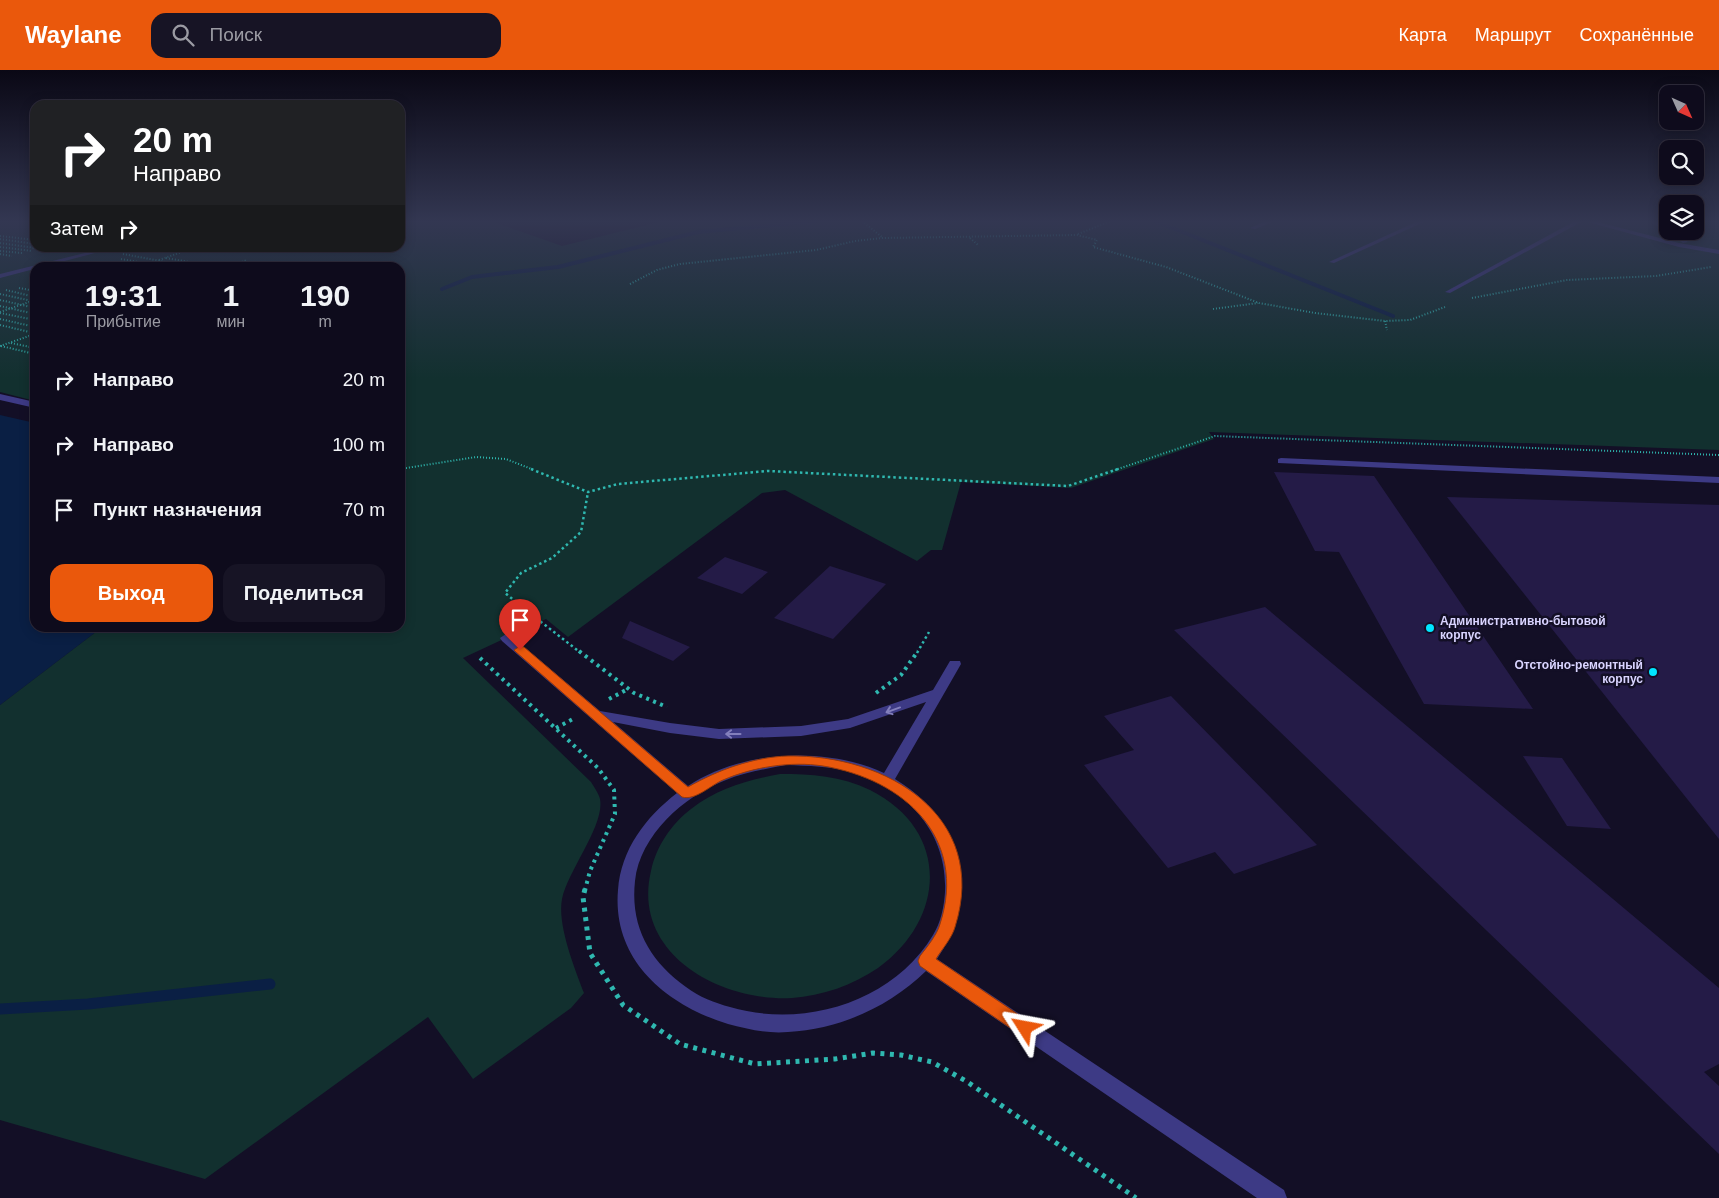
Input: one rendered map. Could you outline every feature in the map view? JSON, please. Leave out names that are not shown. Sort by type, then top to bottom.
[{"type":"street","points":[[1448,292],[1482,274]]},
{"type":"street","points":[[0,397],[30,404]]},
{"type":"street","points":[[1281,461],[1719,480]]},
{"type":"street","points":[[506,638],[598,715],[687,794]]},
{"type":"street","points":[[887,781],[955,664]]},
{"type":"street","points":[[598,715],[696,732],[746,734],[801,731],[850,723],[938,693]]},
{"type":"street","points":[[786,760],[822,761],[847,766],[887,781],[916,801],[939,827],[952,858],[956,892],[947,928],[926,961],[889,993],[841,1016],[786,1024],[732,1018],[685,998],[649,968],[629,931],[624,892],[634,854],[656,821],[687,794],[717,776],[751,766],[786,760]]},
{"type":"street","points":[[926,961],[1276,1198]]},
{"type":"path","points":[[630,284],[650,274]]},
{"type":"path","points":[[1183,274],[1259,303],[1315,313],[1385,321],[1410,320],[1447,306]]},
{"type":"path","points":[[1465,299],[1567,280],[1671,274]]},
{"type":"path","points":[[0,289],[30,296]]},
{"type":"path","points":[[0,294],[30,300]]},
{"type":"path","points":[[0,300],[30,307]]},
{"type":"path","points":[[0,312],[30,302]]},
{"type":"path","points":[[1213,309],[1259,303]]},
{"type":"path","points":[[0,306],[30,313]]},
{"type":"path","points":[[0,312],[30,319]]},
{"type":"path","points":[[0,319],[30,326]]},
{"type":"path","points":[[1385,321],[1387,330]]},
{"type":"path","points":[[0,325],[30,332]]},
{"type":"path","points":[[0,346],[30,335]]},
{"type":"path","points":[[10,342],[30,347]]},
{"type":"path","points":[[0,346],[30,353]]},
{"type":"path","points":[[405,468],[476,457],[506,459],[588,492],[618,484],[768,471],[1068,486],[1215,436],[1719,456]]},
{"type":"path","points":[[588,492],[581,532],[552,558],[521,573],[505,593],[634,693],[673,710]]},
{"type":"path","points":[[506,638],[536,618]]},
{"type":"path","points":[[869,697],[883,690],[900,676],[929,632]]},
{"type":"path","points":[[480,658],[598,768],[614,790],[615,814],[590,871],[583,897],[590,953]]},
{"type":"path","points":[[873,1053],[901,1055],[932,1062],[966,1081],[1136,1198]]},
{"type":"green space","points":[[0,274],[30,274],[30,400],[0,392]]},
{"type":"green space","points":[[405,274],[1719,274],[1719,450],[1209,432],[1214,439],[1071,488],[961,482],[942,550],[931,550],[917,561],[785,490],[762,493],[568,637],[546,619],[463,658],[591,782],[600,799],[597,822],[571,875],[562,899],[561,910],[564,934],[584,993],[571,1008],[473,1079],[428,1017],[205,1179],[0,1120],[0,705],[96,632],[405,632]]},
{"type":"green space","points":[[780,774],[814,775],[859,785],[896,807],[915,828],[926,851],[930,875],[927,900],[917,925],[901,948],[878,968],[858,980],[837,989],[815,995],[792,998],[765,997],[737,992],[711,981],[687,967],[668,949],[655,926],[648,900],[653,862],[665,837],[684,815],[701,802],[723,790],[745,782]]},
{"type":"water","points":[[0,415],[30,422],[30,632],[96,632],[0,705]]},
{"type":"building","name":"Административно-бытовой корпус","points":[[1274,472],[1374,476],[1533,709],[1424,704],[1339,552],[1315,551]]},
{"type":"building","name":"Отстойно-ремонтный корпус","points":[[1447,497],[1719,505],[1719,839]]},
{"type":"building","points":[[725,557],[768,572],[742,594],[697,578]]},
{"type":"building","points":[[830,566],[886,584],[833,639],[774,618]]},
{"type":"building","points":[[1265,607],[1719,988],[1719,1064],[1704,1072],[1719,1086],[1719,1154],[1174,630]]},
{"type":"building","points":[[630,621],[690,647],[673,661],[622,638]]},
{"type":"building","points":[[1171,696],[1317,845],[1234,874],[1215,852],[1168,868],[1084,765],[1134,750],[1104,716]]},
{"type":"building","points":[[1523,756],[1562,758],[1611,829],[1567,826]]},
{"type":"waterway","points":[[442,289],[472,277],[501,274]]},
{"type":"waterway","points":[[1287,274],[1393,316]]},
{"type":"waterway","points":[[0,1009],[88,1004],[270,984]]},
{"type":"place","name":"Административно-бытовой корпус","points":[[1430,628]]},
{"type":"place","name":"Отстойно-ремонтный корпус","points":[[1653,672]]},
{"type":"route","points":[[520,650],[591,709],[687,794],[717,776],[751,766],[786,760],[822,761],[856,768],[887,781],[916,801],[939,827],[952,858],[956,892],[947,928],[926,961],[1025,1028]]}]
